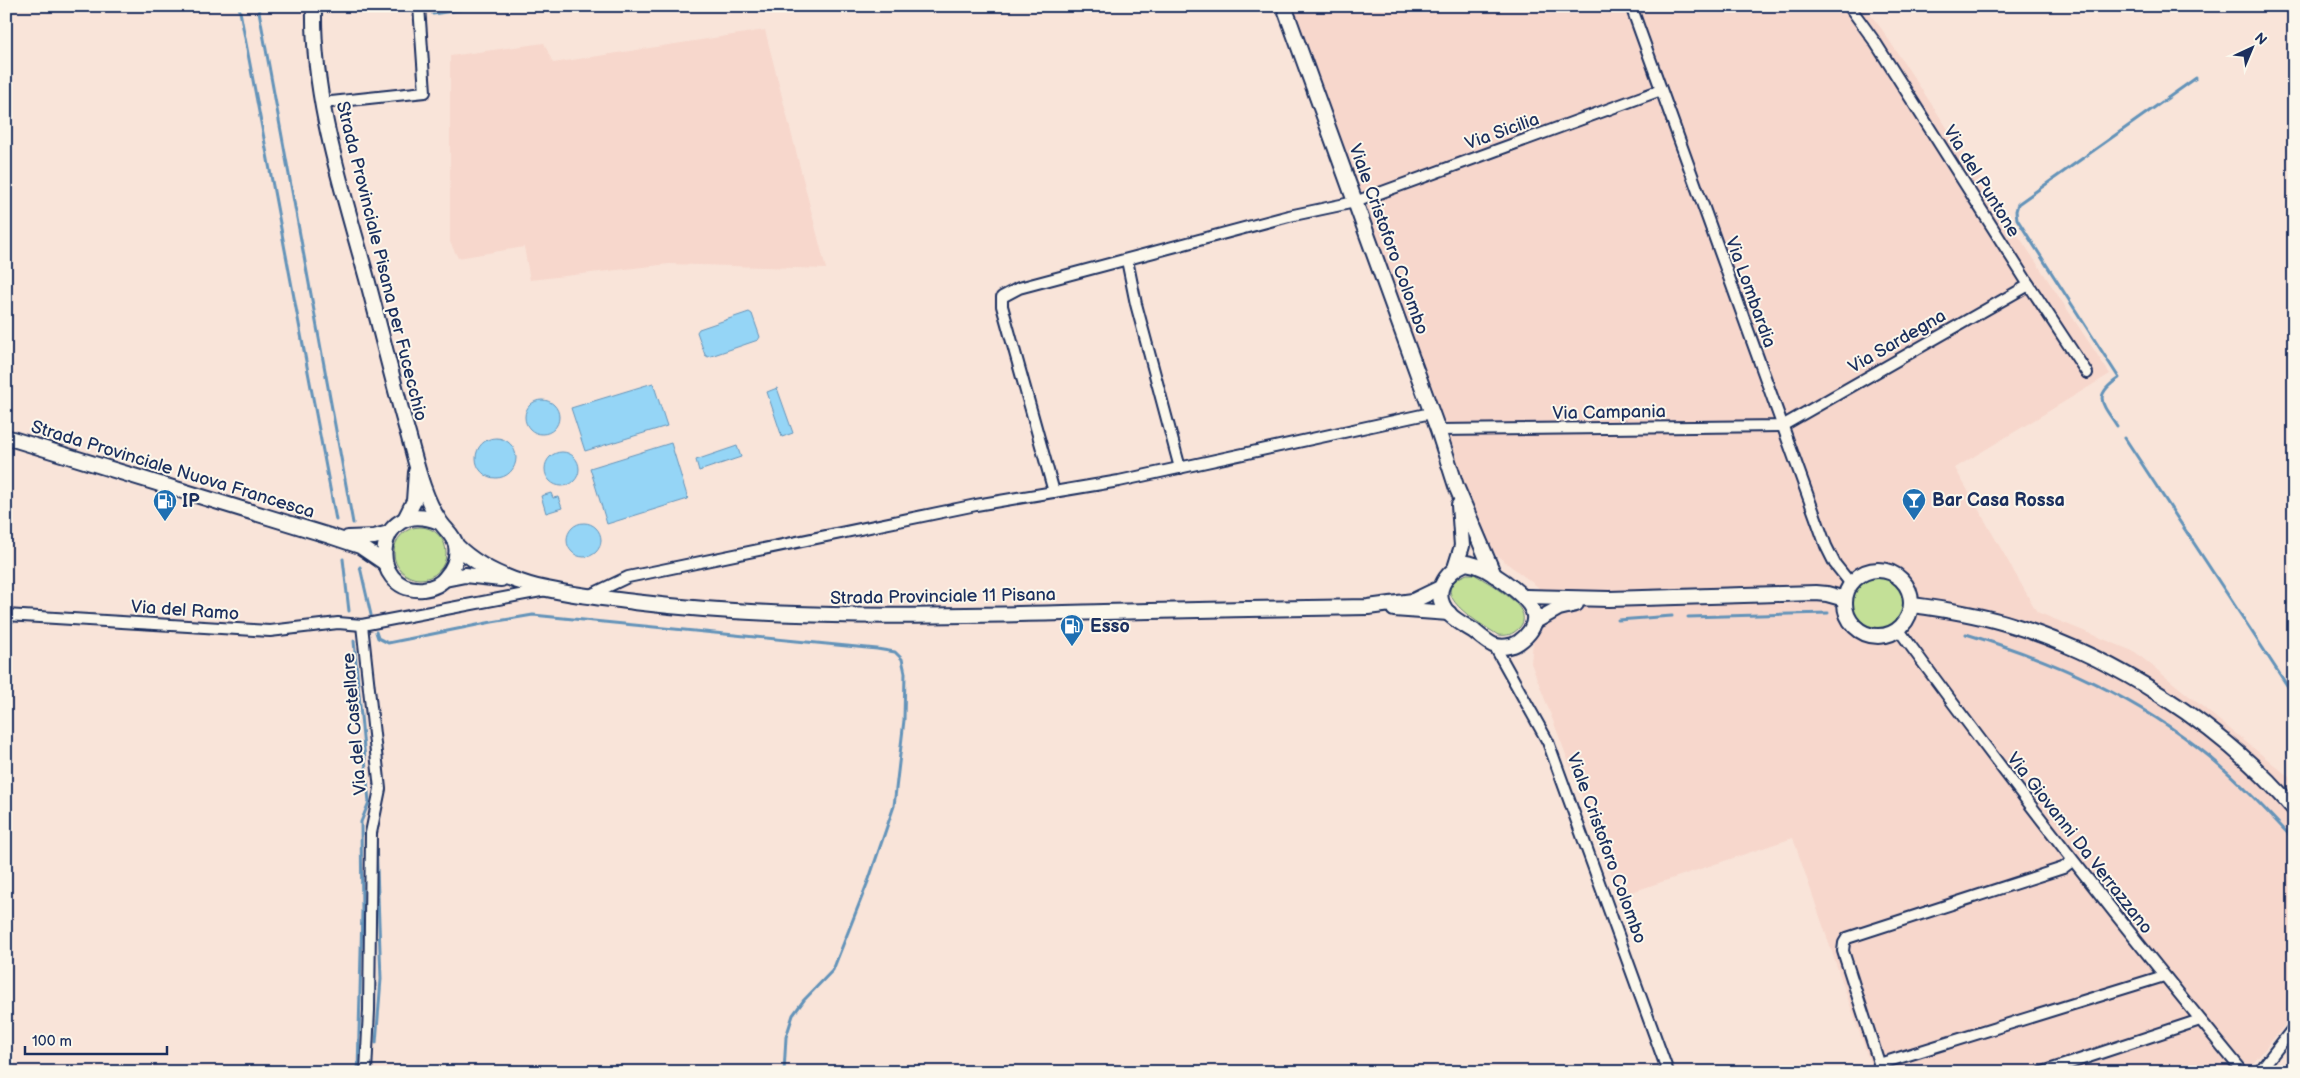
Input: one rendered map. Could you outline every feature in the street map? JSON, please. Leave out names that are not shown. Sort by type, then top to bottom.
[{"type":"main road","name":"Strada Provinciale Pisana per Fucecchio","points":[[314,6],[322,103],[338,177],[416,464],[439,522],[450,532],[456,545]]},
{"type":"main road","name":"Viale Cristoforo Colombo","points":[[1284,6],[1432,413],[1456,486],[1494,575]]},
{"type":"main road","name":"Strada Provinciale Nuova Francesca","points":[[6,437],[330,536],[360,546],[385,563]]},
{"type":"main road","name":"Strada Provinciale Pisana per Fucecchio","points":[[389,533],[405,519],[414,501],[416,464]]},
{"type":"main road","name":"Viale Cristoforo Colombo","points":[[1454,568],[1462,546],[1462,526],[1456,486]]},
{"type":"main road","points":[[405,519],[419,516],[439,522]]},
{"type":"main road","points":[[389,533],[384,551],[385,563],[396,580],[412,588],[428,588],[445,580],[453,568],[456,557],[456,545]]},
{"type":"main road","name":"Strada Provinciale Nuova Francesca","points":[[330,536],[358,538],[389,533]]},
{"type":"main road","name":"Strada Provinciale 11 Pisana","points":[[456,545],[476,562],[521,582],[550,590],[679,607],[816,616],[1368,607],[1449,614],[1494,645]]},
{"type":"main road","points":[[1454,568],[1466,563],[1478,564],[1526,597],[1534,610],[1534,622],[1531,630],[1517,643],[1507,647],[1494,645]]},
{"type":"main road","name":"Strada Provinciale 11 Pisana","points":[[1368,607],[1413,601],[1440,588],[1446,576],[1454,568]]},
{"type":"main road","points":[[1870,570],[1887,571],[1902,580],[1908,587],[1912,605],[1908,619],[1899,630],[1883,636],[1866,634],[1852,624],[1847,616],[1845,599],[1851,584],[1856,578],[1870,570]]},
{"type":"main road","name":"Strada Provinciale 11 Pisana","points":[[445,580],[465,576],[521,582]]},
{"type":"main road","points":[[1440,588],[1441,600],[1449,614]]},
{"type":"main road","points":[[1526,597],[1609,599],[1816,593],[1845,599]]},
{"type":"main road","points":[[1534,622],[1559,608],[1609,599]]},
{"type":"main road","points":[[1912,605],[1956,611],[2005,623],[2061,643],[2109,666],[2176,706],[2229,746],[2274,786],[2294,809]]},
{"type":"street","points":[[322,103],[425,92],[418,6]]},
{"type":"street","name":"Via Lombardia","points":[[1631,6],[1826,546],[1836,564],[1851,584]]},
{"type":"street","name":"Via del Puntone","points":[[1849,6],[1875,42],[2029,285],[2087,372]]},
{"type":"street","name":"Via Sicilia","points":[[1054,492],[1002,306],[1002,297],[1019,288],[1289,216],[1355,202],[1661,90]]},
{"type":"street","points":[[1127,260],[1136,304],[1180,468]]},
{"type":"street","name":"Via Sardegna","points":[[1782,426],[2029,285]]},
{"type":"street","points":[[588,596],[628,578],[976,505],[1180,468],[1432,413]]},
{"type":"street","name":"Via Campania","points":[[1438,430],[1782,426]]},
{"type":"street","points":[[362,625],[550,590]]},
{"type":"street","name":"Via del Ramo","points":[[6,615],[270,631],[338,623],[362,625]]},
{"type":"street","name":"Via del Castellare","points":[[362,625],[380,789],[371,833],[370,991],[366,1072]]},
{"type":"street","name":"Via Giovanni Da Verrazzano","points":[[1899,630],[1975,734],[2072,861],[2243,1072]]},
{"type":"street","name":"Viale Cristoforo Colombo","points":[[1494,645],[1548,742],[1668,1072]]},
{"type":"street","points":[[2072,861],[2063,868],[1847,938],[1843,951],[1880,1068],[2164,976]]},
{"type":"street","points":[[2042,1072],[2200,1020]]},
{"type":"street","points":[[2259,1072],[2294,1027]]},
{"type":"shaded area","points":[[1286,6],[1863,6],[1881,28],[2110,374],[1955,468],[2037,612],[2135,652],[2294,781],[2294,1014],[2246,1072],[1873,1072],[1793,838],[1620,896],[1531,663],[1533,641],[1546,621],[1538,587],[1483,545]]},
{"type":"shaded area","points":[[765,30],[826,269],[669,264],[530,280],[524,247],[458,258],[450,242],[450,56],[544,43],[553,63]]},
{"type":"green space","points":[[420,527],[430,529],[438,535],[444,543],[446,553],[444,563],[438,571],[430,577],[420,579],[410,577],[402,571],[396,563],[394,553],[396,543],[402,535],[410,529]]},
{"type":"green space","points":[[1467,574],[1474,574],[1490,583],[1517,604],[1522,612],[1523,620],[1519,628],[1509,634],[1498,635],[1459,607],[1452,598],[1450,589],[1455,581]]},
{"type":"green space","points":[[1878,577],[1888,579],[1896,585],[1902,593],[1904,603],[1902,613],[1896,621],[1888,627],[1878,629],[1868,627],[1860,621],[1854,613],[1852,603],[1854,593],[1860,585],[1868,579]]},
{"type":"water","points":[[749,312],[752,314],[760,337],[758,340],[708,357],[705,355],[697,332],[699,329]]},
{"type":"water","points":[[653,383],[667,426],[585,451],[571,408]]},
{"type":"water","points":[[777,388],[793,433],[782,437],[767,392]]},
{"type":"water","points":[[542,400],[554,405],[559,417],[554,429],[542,434],[530,429],[525,417],[530,405]]},
{"type":"water","points":[[500,438],[507,441],[513,447],[516,458],[515,466],[507,475],[500,478],[492,478],[485,475],[477,466],[476,454],[479,447],[488,439]]},
{"type":"water","points":[[671,443],[688,499],[607,524],[590,468]]},
{"type":"water","points":[[737,446],[741,457],[699,471],[696,460]]},
{"type":"water","points":[[562,452],[574,457],[579,469],[574,481],[562,486],[550,481],[545,469],[550,457]]},
{"type":"water","points":[[551,493],[553,498],[558,497],[562,508],[546,513],[541,496]]},
{"type":"water","points":[[584,523],[596,528],[601,540],[596,552],[584,557],[572,552],[567,540],[572,528]]},
{"type":"waterway","points":[[239,6],[336,520]]},
{"type":"waterway","points":[[258,6],[353,523]]},
{"type":"waterway","points":[[433,14],[484,6]]},
{"type":"waterway","points":[[2117,426],[2102,400],[2105,390],[2119,378],[2017,219],[2016,211],[2018,204],[2196,78]]},
{"type":"waterway","points":[[2125,438],[2294,696]]},
{"type":"waterway","points":[[343,559],[349,611]]},
{"type":"waterway","points":[[360,567],[371,615]]},
{"type":"waterway","points":[[1688,617],[1828,613]]},
{"type":"waterway","points":[[376,632],[378,638],[388,643],[533,615],[877,649],[895,652],[902,659],[905,673],[904,720],[894,806],[869,879],[833,970],[804,1000],[793,1015],[786,1037],[784,1072]]},
{"type":"waterway","points":[[1618,620],[1672,616]]},
{"type":"waterway","points":[[1966,634],[2063,669],[2094,683],[2154,716],[2210,757],[2253,797],[2294,840]]},
{"type":"waterway","points":[[354,641],[369,802],[361,822],[362,911],[358,1072]]},
{"type":"waterway","points":[[376,840],[381,979],[376,1043]]},
{"type":"place","name":"Bar Casa Rossa","points":[[1914,521]]},
{"type":"place","name":"IP","points":[[165,522]]},
{"type":"place","name":"Esso","points":[[1072,647]]}]
